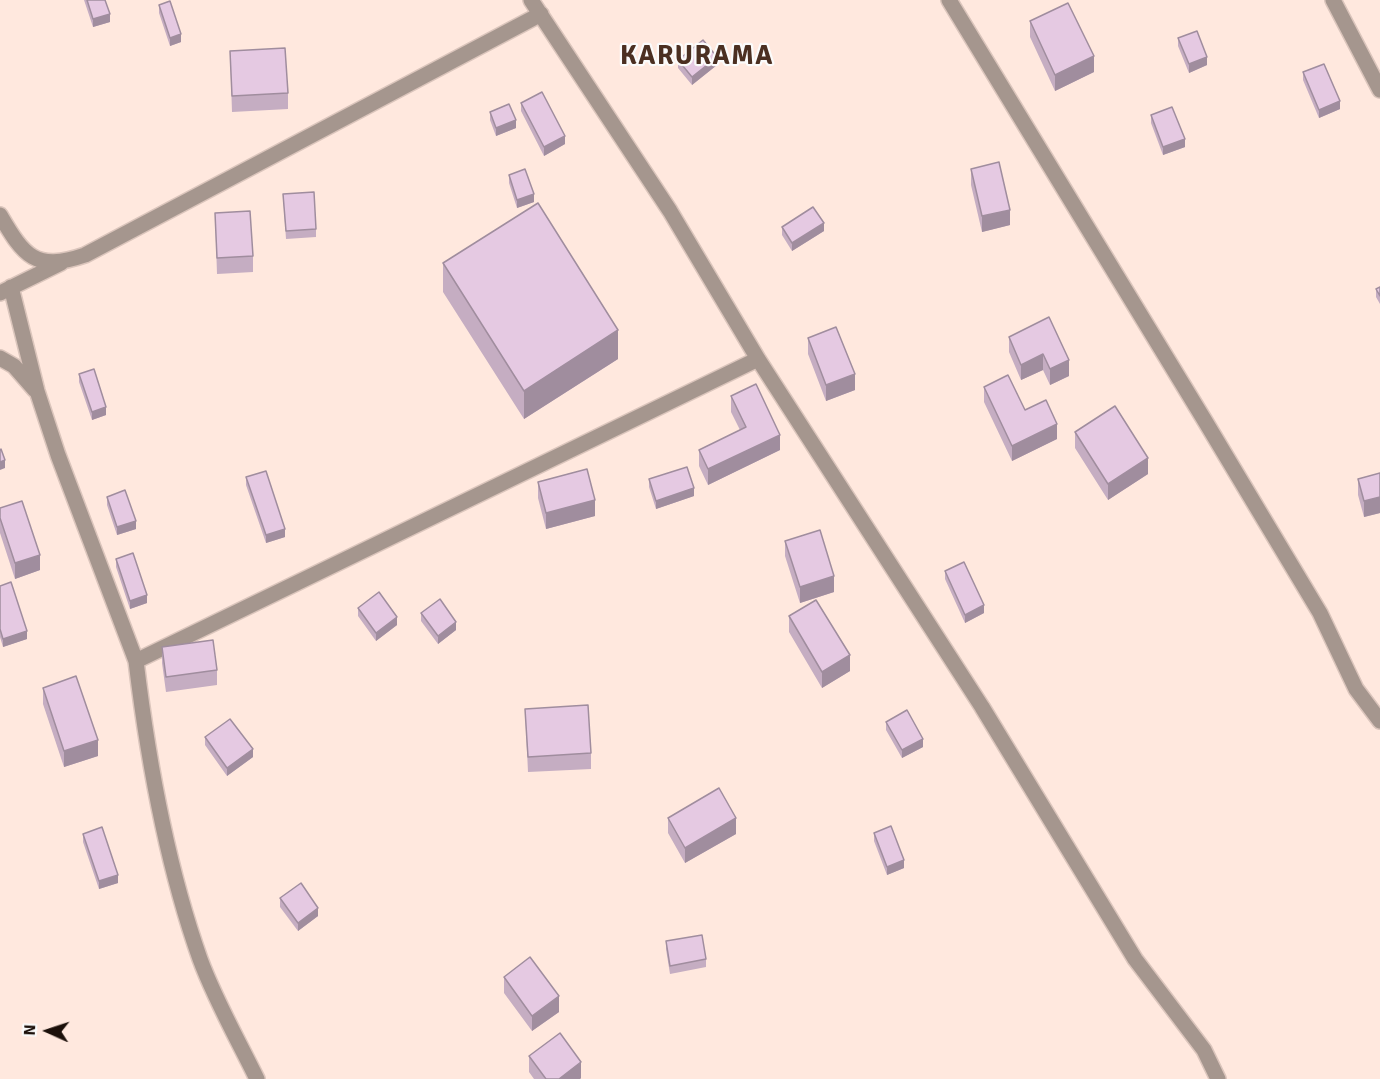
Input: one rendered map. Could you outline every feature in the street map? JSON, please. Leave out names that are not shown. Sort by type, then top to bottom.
[{"type":"street","points":[[531,0],[670,211],[758,358],[982,707],[1135,959],[1204,1050],[1218,1079]]},
{"type":"street","points":[[949,0],[1206,421],[1320,613],[1356,689],[1380,721]]},
{"type":"street","points":[[1333,0],[1380,90]]},
{"type":"street","points":[[257,1079],[197,949],[168,848],[147,749],[136,661],[57,455],[5,290],[61,263],[85,255],[541,14]]},
{"type":"street","points":[[0,215],[18,245],[35,259],[61,263]]},
{"type":"street","points":[[0,358],[14,366],[37,391]]},
{"type":"street","points":[[136,661],[758,358]]},
{"type":"building","points":[[87,0],[105,0],[110,14],[93,19]]},
{"type":"building","points":[[170,1],[181,34],[170,38],[159,5]]},
{"type":"building","points":[[1068,3],[1094,56],[1055,75],[1030,21]]},
{"type":"building","points":[[1197,31],[1207,57],[1189,64],[1178,38]]},
{"type":"building","points":[[703,40],[717,57],[692,77],[678,60]]},
{"type":"building","points":[[285,48],[288,93],[232,96],[230,51]]},
{"type":"building","points":[[1324,64],[1340,101],[1319,110],[1303,72]]},
{"type":"building","points":[[542,92],[565,136],[544,147],[521,103]]},
{"type":"building","points":[[509,104],[516,120],[496,128],[490,112]]},
{"type":"building","points":[[1172,107],[1185,139],[1163,147],[1151,115]]},
{"type":"building","points":[[999,162],[1010,210],[982,216],[971,169]]},
{"type":"building","points":[[525,169],[534,194],[517,200],[509,175]]},
{"type":"building","points":[[314,192],[316,229],[286,231],[283,194]]},
{"type":"building","points":[[538,203],[618,330],[524,391],[443,263]]},
{"type":"building","points":[[813,207],[824,223],[792,243],[782,227]]},
{"type":"building","points":[[250,211],[253,256],[217,258],[215,213]]},
{"type":"building","points":[[1049,317],[1069,360],[1050,369],[1043,354],[1021,365],[1009,337]]},
{"type":"building","points":[[836,327],[855,374],[826,385],[808,338]]},
{"type":"building","points":[[94,369],[106,407],[92,412],[79,374]]},
{"type":"building","points":[[1008,375],[1025,410],[1046,400],[1057,424],[1012,446],[984,387]]},
{"type":"building","points":[[756,384],[780,435],[708,469],[699,450],[746,427],[731,396]]},
{"type":"building","points":[[1115,406],[1148,458],[1108,484],[1075,432]]},
{"type":"building","points":[[0,450],[5,460],[0,462]]},
{"type":"building","points":[[687,467],[694,488],[656,501],[649,479]]},
{"type":"building","points":[[587,469],[595,500],[546,513],[538,482]]},
{"type":"building","points":[[266,471],[285,529],[266,535],[246,477]]},
{"type":"building","points":[[1380,473],[1380,497],[1364,501],[1358,479]]},
{"type":"building","points":[[125,490],[136,521],[117,527],[107,497]]},
{"type":"building","points":[[22,501],[40,555],[15,563],[0,518],[0,508]]},
{"type":"building","points":[[820,530],[834,576],[800,587],[785,541]]},
{"type":"building","points":[[133,553],[147,595],[130,601],[116,559]]},
{"type":"building","points":[[964,562],[984,605],[965,615],[945,571]]},
{"type":"building","points":[[11,582],[27,631],[3,639],[0,629],[0,586]]},
{"type":"building","points":[[379,592],[397,617],[376,633],[358,608]]},
{"type":"building","points":[[440,599],[456,622],[438,636],[421,613]]},
{"type":"building","points":[[816,600],[850,655],[822,672],[789,616]]},
{"type":"building","points":[[213,640],[217,670],[166,677],[162,647]]},
{"type":"building","points":[[76,676],[98,740],[64,751],[43,688]]},
{"type":"building","points":[[588,705],[591,753],[528,757],[525,709]]},
{"type":"building","points":[[907,710],[923,739],[902,750],[886,722]]},
{"type":"building","points":[[230,719],[253,749],[227,768],[205,737]]},
{"type":"building","points":[[719,788],[736,818],[685,848],[668,818]]},
{"type":"building","points":[[891,826],[904,860],[887,867],[874,833]]},
{"type":"building","points":[[102,827],[118,875],[99,881],[83,834]]},
{"type":"building","points":[[301,883],[318,908],[298,923],[280,898]]},
{"type":"building","points":[[702,935],[706,959],[670,966],[666,941]]},
{"type":"building","points":[[530,957],[559,996],[532,1016],[504,977]]},
{"type":"building","points":[[560,1033],[581,1062],[559,1079],[546,1079],[529,1056]]},
{"type":"district","name":"KARURAMA","points":[[697,57]]}]
